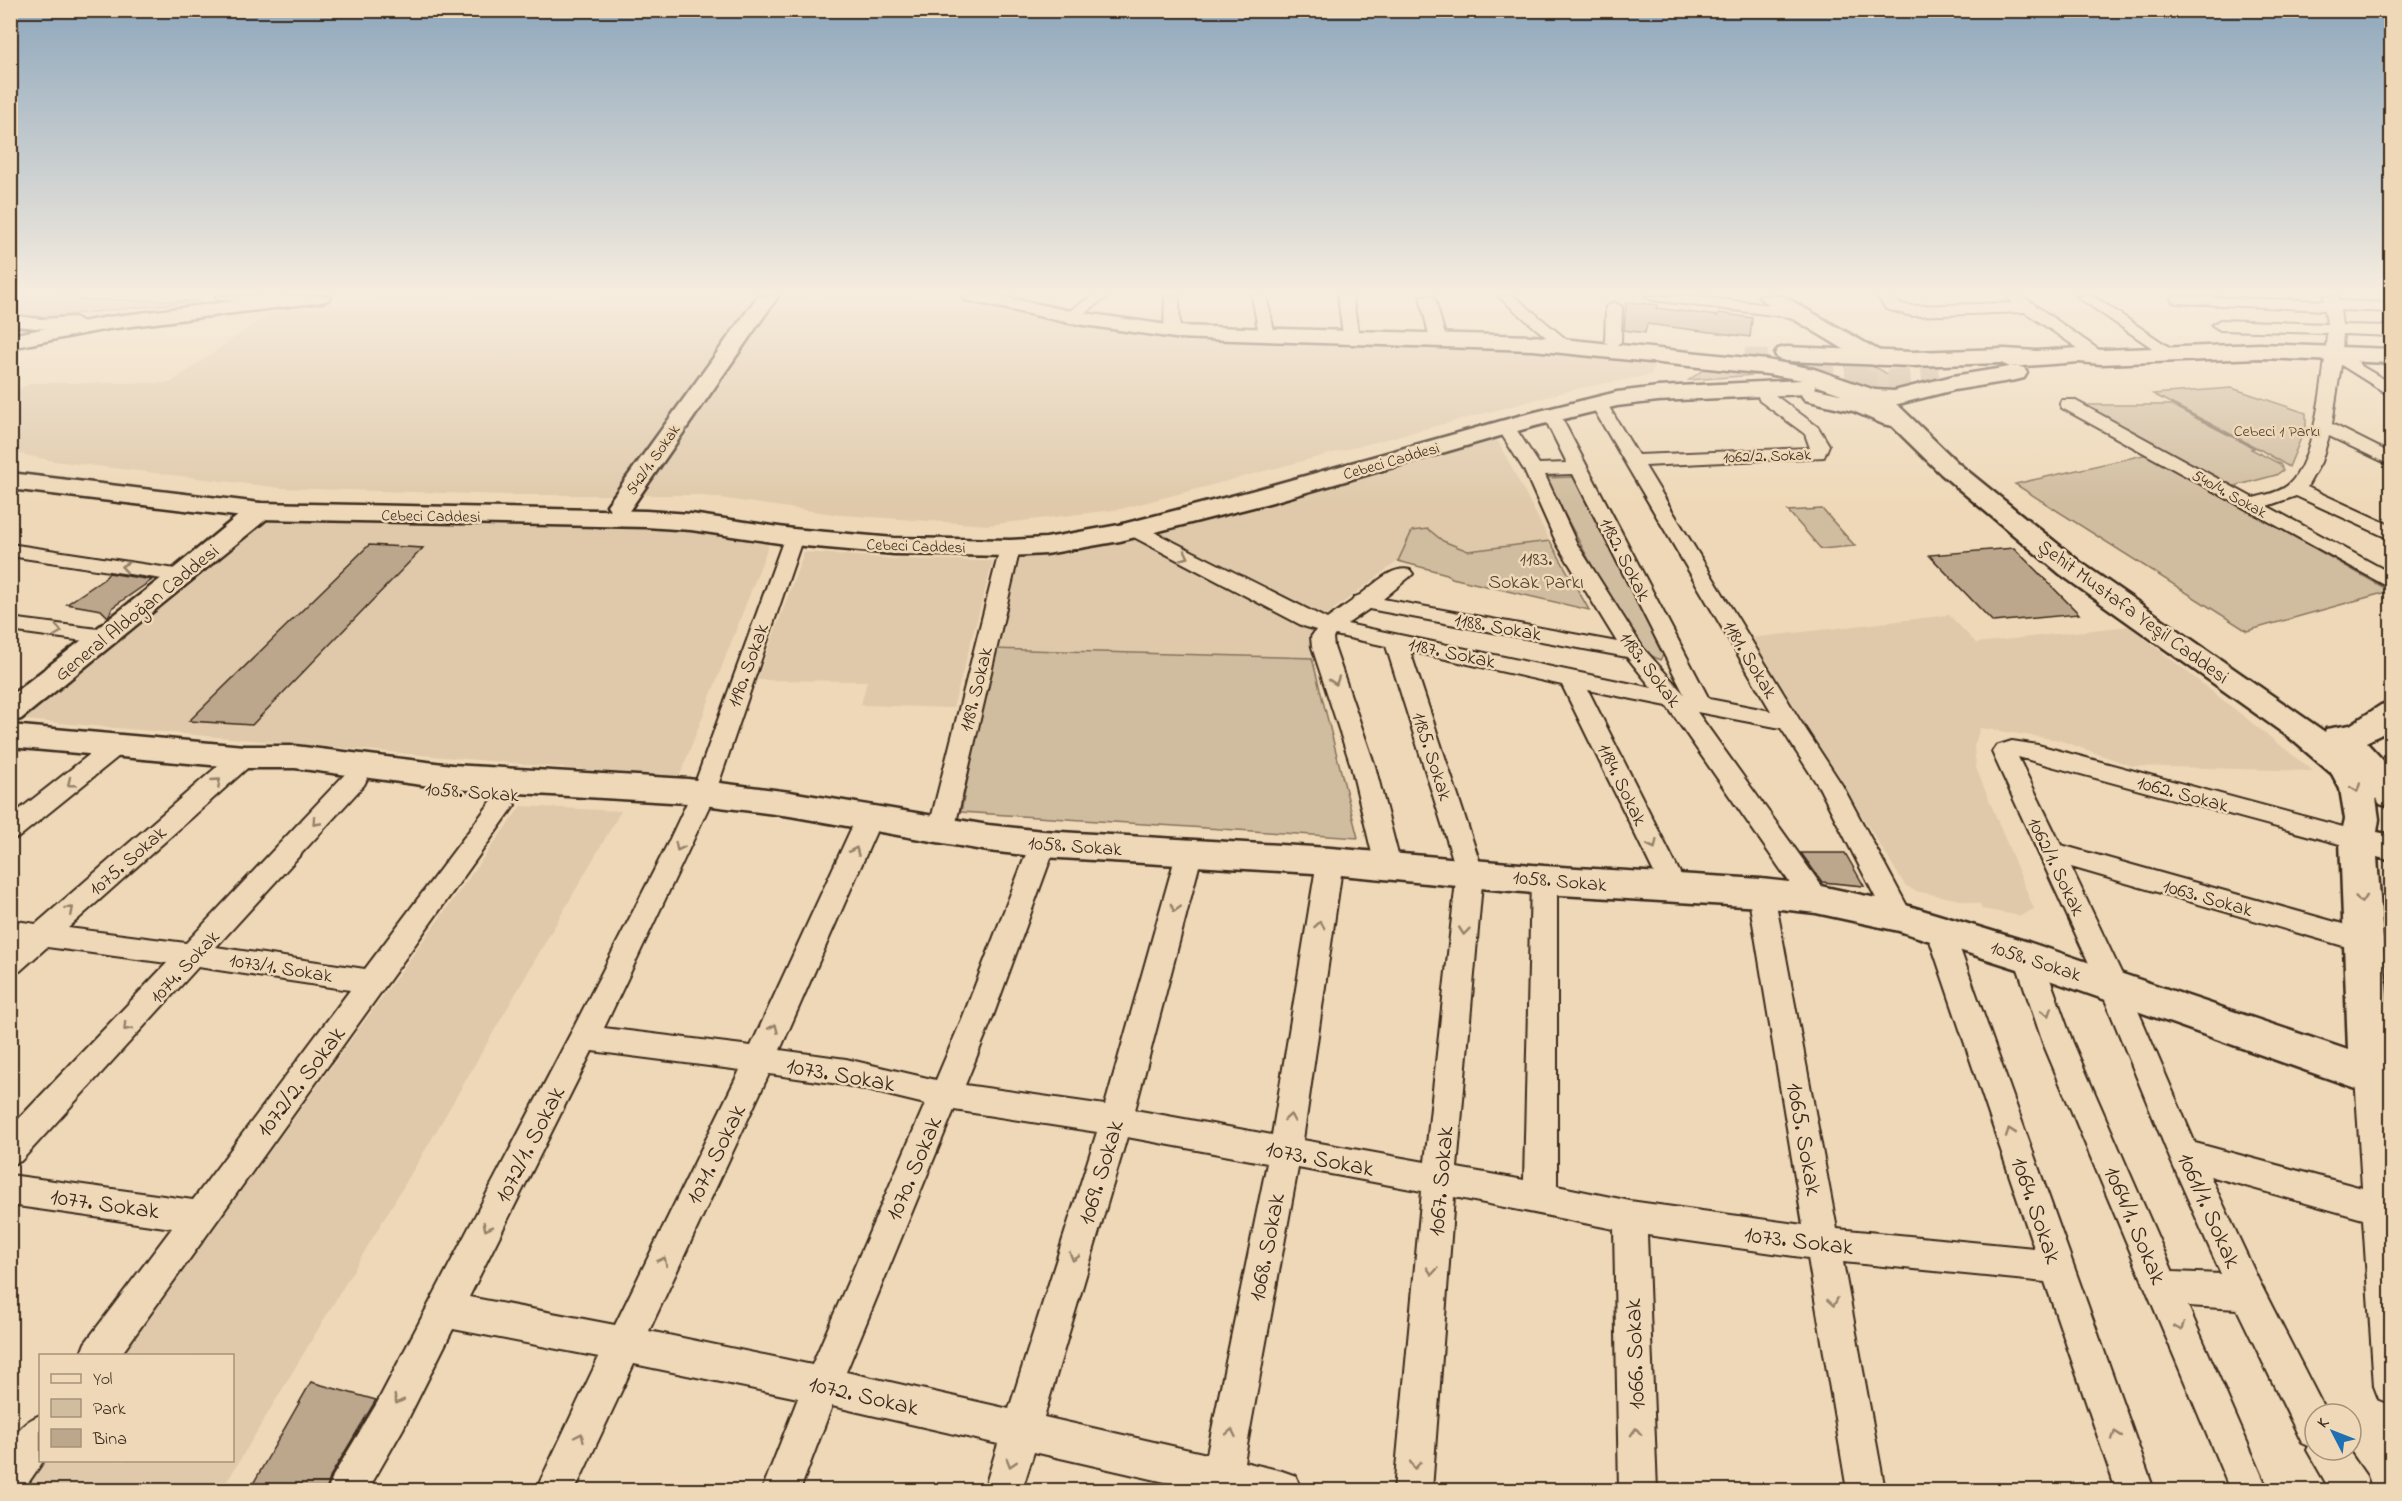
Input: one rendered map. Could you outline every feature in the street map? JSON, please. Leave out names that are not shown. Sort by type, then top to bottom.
[{"type":"main road","name":"542/1. Sokak","points":[[616,512],[719,366]]},
{"type":"main road","points":[[1674,366],[1674,374]]},
{"type":"main road","points":[[1641,388],[1652,381],[1684,370],[1687,366]]},
{"type":"main road","points":[[1762,366],[1827,380],[1872,397]]},
{"type":"main road","name":"Şehit Mustafa Yeşil Caddesi","points":[[1840,366],[1841,370],[1909,428],[1950,469],[2070,568],[2301,730],[2345,767],[2357,789],[2362,819],[2375,844],[2364,941],[2381,1079]]},
{"type":"main road","points":[[1914,366],[2018,373],[2031,366]]},
{"type":"main road","points":[[1917,367],[1925,366]]},
{"type":"main road","points":[[1608,401],[1766,397],[1804,387],[1894,398],[1905,395],[1917,367]]},
{"type":"main road","name":"Şehit Mustafa Yeşil Caddesi","points":[[1917,367],[1903,382],[1906,388],[1905,395],[1918,419],[1970,469],[2071,553],[2338,737],[2388,776]]},
{"type":"main road","name":"Cebeci Caddesi","points":[[616,512],[793,537],[894,546],[1010,548],[1046,546],[1260,497],[1506,427],[1608,401],[1658,394],[1804,387]]},
{"type":"main road","name":"Cebeci Caddesi","points":[[13,471],[266,505],[616,512],[688,507],[853,530],[964,535],[1122,528],[1313,470],[1570,400],[1641,388],[1804,387]]},
{"type":"main road","points":[[1804,387],[1873,410],[1909,428]]},
{"type":"main road","name":"General Aldoğan Caddesi","points":[[10,712],[182,576],[266,505]]},
{"type":"main road","points":[[2338,737],[2359,735],[2375,726],[2391,712]]},
{"type":"main road","name":"1058. Sokak","points":[[10,736],[244,757],[254,764],[361,773],[424,788],[627,800],[662,800],[703,794],[870,816],[941,831],[1043,844],[1330,861],[1544,880],[1761,893],[1816,900],[1899,917],[1940,929],[2113,985],[2381,1079]]},
{"type":"street","points":[[2252,505],[2295,489],[2308,473],[2313,463],[2322,426],[2333,366]]},
{"type":"street","points":[[2352,366],[2391,392]]},
{"type":"street","name":"1062/2. Sokak","points":[[1633,461],[1818,453],[1820,445],[1812,431],[1766,397]]},
{"type":"street","name":"1181. Sokak","points":[[1608,401],[1633,461],[1789,722],[1830,785],[1899,917]]},
{"type":"street","name":"540/4. Sokak","points":[[2068,404],[2252,505],[2386,574]]},
{"type":"street","name":"1182. Sokak","points":[[1552,415],[1700,704]]},
{"type":"street","points":[[2322,426],[2391,460]]},
{"type":"street","name":"1183. Sokak","points":[[1506,427],[1533,470],[1567,544],[1635,652],[1686,716],[1749,802],[1816,900]]},
{"type":"street","points":[[1533,470],[1579,468]]},
{"type":"street","points":[[2295,489],[2391,534]]},
{"type":"street","name":"1187. Sokak","points":[[1122,528],[1311,621],[1329,627],[1395,639],[1571,680],[1789,722]]},
{"type":"street","name":"1190. Sokak","points":[[703,794],[793,537]]},
{"type":"street","name":"1189. Sokak","points":[[941,831],[1010,548]]},
{"type":"street","points":[[10,550],[182,576]]},
{"type":"street","points":[[1388,866],[1363,766],[1323,647],[1322,637],[1329,627],[1362,601],[1403,574]]},
{"type":"street","name":"1188. Sokak","points":[[1362,601],[1635,652]]},
{"type":"street","points":[[10,624],[106,637]]},
{"type":"street","name":"1185. Sokak","points":[[1395,639],[1470,872]]},
{"type":"street","name":"1184. Sokak","points":[[1571,680],[1675,889]]},
{"type":"street","points":[[10,831],[116,746]]},
{"type":"street","name":"1062. Sokak","points":[[2008,749],[2038,753],[2375,844]]},
{"type":"street","name":"1062/1. Sokak","points":[[2008,749],[2004,752],[2006,760],[2113,985]]},
{"type":"street","name":"1075. Sokak","points":[[10,963],[244,757]]},
{"type":"street","name":"1074. Sokak","points":[[10,1151],[195,955],[361,773]]},
{"type":"street","name":"1072/2. Sokak","points":[[99,1354],[199,1216],[374,982],[510,793]]},
{"type":"street","name":"1072/1. Sokak","points":[[347,1491],[390,1416],[584,1038],[703,794]]},
{"type":"street","name":"1071. Sokak","points":[[555,1491],[760,1060],[870,816]]},
{"type":"street","name":"1070. Sokak","points":[[781,1491],[822,1385],[977,1019],[1043,844]]},
{"type":"street","name":"1069. Sokak","points":[[1003,1491],[1116,1121],[1190,851]]},
{"type":"street","name":"1063. Sokak","points":[[2051,852],[2364,941]]},
{"type":"street","name":"1068. Sokak","points":[[1221,1484],[1285,1151],[1330,861]]},
{"type":"street","name":"1067. Sokak","points":[[1413,1491],[1439,1181],[1470,872]]},
{"type":"street","points":[[1540,1198],[1544,880]]},
{"type":"street","name":"1065. Sokak","points":[[1761,893],[1866,1491]]},
{"type":"street","name":"1064. Sokak","points":[[1940,929],[2135,1491]]},
{"type":"street","name":"1073/1. Sokak","points":[[10,931],[195,955],[374,982]]},
{"type":"street","name":"1064/1. Sokak","points":[[2028,957],[2058,1043],[2249,1491]]},
{"type":"street","name":"1061/1. Sokak","points":[[2113,985],[2184,1154],[2247,1293],[2303,1406]]},
{"type":"street","name":"1073. Sokak","points":[[584,1038],[669,1047],[846,1072],[944,1095],[1116,1121],[1285,1151],[1630,1217],[1823,1244],[2057,1267]]},
{"type":"street","points":[[2381,1079],[2391,1386]]},
{"type":"street","points":[[2184,1154],[2386,1215]]},
{"type":"street","name":"1077. Sokak","points":[[10,1190],[199,1216]]},
{"type":"street","name":"1066. Sokak","points":[[1630,1217],[1638,1491]]},
{"type":"street","points":[[2163,1288],[2247,1293]]},
{"type":"street","name":"1072. Sokak","points":[[443,1310],[822,1385],[1020,1432],[1221,1484],[1282,1491]]},
{"type":"street","points":[[10,1475],[39,1435]]},
{"type":"street","points":[[2334,1462],[2352,1491]]},
{"type":"shaded area","points":[[194,366],[1654,366],[1651,375],[1580,388],[1121,509],[988,525],[841,515],[696,495],[510,495],[282,488],[54,461],[11,452],[10,393],[32,383],[170,383]]},
{"type":"shaded area","points":[[1494,434],[1550,541],[1468,551],[1443,541],[1428,529],[1412,531],[1398,561],[1313,625],[1312,658],[994,649],[1021,556],[1158,532]]},
{"type":"shaded area","points":[[264,515],[680,526],[769,544],[679,778],[15,719]]},
{"type":"shaded area","points":[[804,552],[897,559],[993,561],[953,708],[861,705],[867,681],[757,680]]},
{"type":"shaded area","points":[[1949,615],[1976,643],[2129,626],[2313,771],[2132,766],[2059,740],[1980,728],[1974,746],[1976,768],[2034,909],[2021,916],[1982,909],[1980,904],[1915,891],[1905,885],[1751,638]]},
{"type":"shaded area","points":[[521,806],[621,811],[430,1142],[222,1490],[24,1490],[44,1462],[234,1462],[234,1354],[123,1354]]},
{"type":"green space","points":[[1709,366],[1781,373],[1689,380]]},
{"type":"green space","points":[[1846,366],[1878,368],[1890,377],[1897,390],[1883,393],[1869,389],[1846,370]]},
{"type":"green space","name":"Cebeci 1 Parkı","points":[[2232,388],[2306,413],[2306,426],[2289,467],[2153,394]]},
{"type":"green space","points":[[2075,405],[2171,405],[2254,448],[2251,449],[2280,464],[2283,470],[2276,475],[2228,488]]},
{"type":"green space","points":[[2148,454],[2390,591],[2247,631],[2015,484]]},
{"type":"green space","points":[[1581,477],[1664,654],[1660,660],[1648,654],[1609,597],[1545,478]]},
{"type":"green space","points":[[1822,509],[1855,546],[1821,549],[1788,511]]},
{"type":"green space","name":"1183. Sokak Parkı","points":[[1428,529],[1443,541],[1468,551],[1550,541],[1589,610],[1452,578],[1447,574],[1398,561],[1412,531]]},
{"type":"green space","points":[[994,649],[1312,658],[1358,838],[961,812]]},
{"type":"building","points":[[369,545],[423,548],[252,725],[189,721]]},
{"type":"building","points":[[2014,548],[2079,614],[1993,622],[1929,555]]},
{"type":"building","points":[[109,573],[152,580],[113,607],[108,617],[101,610],[67,604],[104,579]]},
{"type":"building","points":[[1801,853],[1845,853],[1864,886],[1822,882]]},
{"type":"building","points":[[311,1382],[376,1400],[331,1475],[326,1491],[249,1491]]},
{"type":"tunnel","points":[[1806,366],[1877,374]]},
{"type":"tunnel","points":[[1854,384],[1939,376]]}]
